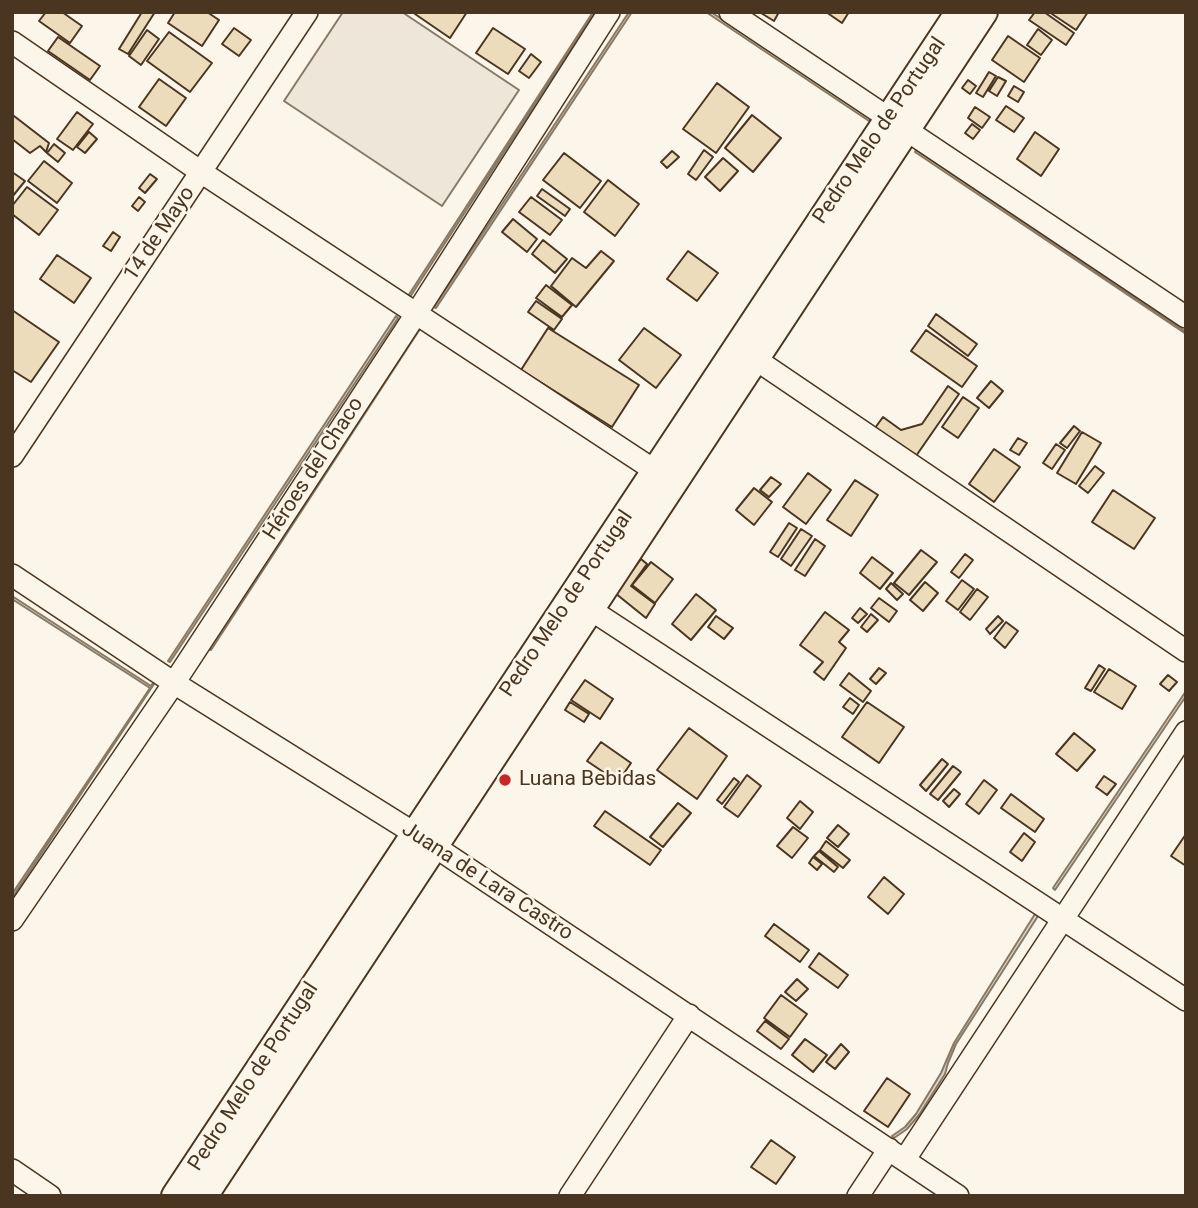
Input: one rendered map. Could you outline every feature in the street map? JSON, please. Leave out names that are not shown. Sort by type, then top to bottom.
[{"type":"street","name":"14 de Mayo","points":[[12,456],[307,12]]},
{"type":"street","name":"Héroes del Chaco","points":[[12,920],[174,683],[610,12]]},
{"type":"street","points":[[730,12],[1186,317]]},
{"type":"street","name":"Pedro Melo de Portugal","points":[[898,124],[959,12]]},
{"type":"street","name":"Pedro Melo de Portugal","points":[[204,1196],[425,840],[664,477],[898,124],[985,12]]},
{"type":"street","points":[[12,43],[201,172],[664,477]]},
{"type":"street","points":[[746,353],[1186,651]]},
{"type":"street","name":"Juana de Lara Castro","points":[[12,575],[174,683],[425,840],[958,1196]]},
{"type":"street","points":[[581,603],[1186,1000]]},
{"type":"street","points":[[858,1196],[897,1154],[1063,919],[1186,732]]},
{"type":"street","name":"Pedro Melo de Portugal","points":[[175,1196],[425,840]]},
{"type":"street","points":[[570,1196],[689,1015]]},
{"type":"street","points":[[12,1170],[50,1196]]},
{"type":"shaded area","points":[[343,12],[402,12],[519,90],[442,206],[284,101]]},
{"type":"shaded area","points":[[593,12],[410,297],[408,296]]},
{"type":"shaded area","points":[[629,12],[632,12],[436,308],[434,307]]},
{"type":"shaded area","points":[[706,12],[711,12],[871,119],[869,121]]},
{"type":"shaded area","points":[[916,150],[1186,332],[1186,334],[915,152]]},
{"type":"shaded area","points":[[396,316],[398,318],[170,662],[168,661]]},
{"type":"shaded area","points":[[418,328],[420,329],[211,650],[208,649]]},
{"type":"shaded area","points":[[12,596],[151,686],[154,684],[12,898],[12,894],[150,688],[12,599]]},
{"type":"shaded area","points":[[1186,691],[1186,696],[1055,890],[1053,888]]},
{"type":"shaded area","points":[[1035,914],[1038,916],[956,1044],[945,1074],[919,1115],[907,1129],[894,1138],[892,1136],[905,1127],[916,1114],[941,1073],[954,1043]]},
{"type":"building","points":[[46,12],[62,12],[82,26],[70,43],[39,21]]},
{"type":"building","points":[[142,12],[155,12],[128,54],[119,49]]},
{"type":"building","points":[[175,12],[207,12],[219,20],[202,46],[168,23]]},
{"type":"building","points":[[467,12],[450,38],[415,14]]},
{"type":"building","points":[[761,12],[779,12],[774,21]]},
{"type":"building","points":[[826,12],[849,12],[842,23]]},
{"type":"building","points":[[1035,12],[1044,12],[1074,33],[1066,45],[1029,20]]},
{"type":"building","points":[[1049,12],[1088,12],[1076,30]]},
{"type":"building","points":[[234,28],[251,40],[239,56],[222,44]]},
{"type":"building","points":[[493,28],[525,49],[508,74],[476,53]]},
{"type":"building","points":[[1038,29],[1052,40],[1041,55],[1027,45]]},
{"type":"building","points":[[147,30],[159,39],[141,65],[129,56]]},
{"type":"building","points":[[169,32],[212,63],[190,92],[147,61]]},
{"type":"building","points":[[1008,36],[1040,58],[1024,82],[992,60]]},
{"type":"building","points":[[58,37],[100,66],[90,80],[48,51]]},
{"type":"building","points":[[531,54],[541,62],[529,78],[519,71]]},
{"type":"building","points":[[989,72],[996,76],[983,97],[976,93]]},
{"type":"building","points":[[998,77],[1006,81],[997,96],[989,91]]},
{"type":"building","points":[[159,79],[186,98],[166,126],[139,107]]},
{"type":"building","points":[[968,80],[976,86],[970,94],[962,88]]},
{"type":"building","points":[[717,83],[749,107],[716,153],[683,129]]},
{"type":"building","points":[[1014,86],[1024,92],[1018,102],[1008,96]]},
{"type":"building","points":[[1006,106],[1024,118],[1014,132],[996,120]]},
{"type":"building","points":[[975,107],[990,117],[982,128],[968,118]]},
{"type":"building","points":[[77,112],[93,124],[73,150],[57,139]]},
{"type":"building","points":[[752,115],[781,138],[753,172],[725,148]]},
{"type":"building","points":[[14,116],[49,143],[46,152],[40,146],[30,153],[12,139]]},
{"type":"building","points":[[972,124],[980,130],[973,139],[965,133]]},
{"type":"building","points":[[89,132],[97,139],[85,153],[77,147]]},
{"type":"building","points":[[1035,132],[1059,149],[1041,176],[1017,159]]},
{"type":"building","points":[[54,144],[65,153],[58,162],[47,153]]},
{"type":"building","points":[[704,150],[713,157],[696,180],[688,174]]},
{"type":"building","points":[[672,151],[679,157],[667,168],[661,162]]},
{"type":"building","points":[[564,153],[601,181],[580,208],[543,180]]},
{"type":"building","points":[[723,158],[738,171],[720,191],[705,177]]},
{"type":"building","points":[[44,161],[72,183],[57,203],[28,181]]},
{"type":"building","points":[[12,172],[25,181],[12,197]]},
{"type":"building","points":[[150,174],[157,179],[145,193],[139,188]]},
{"type":"building","points":[[608,180],[639,204],[615,236],[584,212]]},
{"type":"building","points":[[27,187],[58,210],[39,235],[12,214],[12,206]]},
{"type":"building","points":[[542,189],[570,209],[565,216],[537,196]]},
{"type":"building","points":[[139,197],[145,202],[138,211],[132,206]]},
{"type":"building","points":[[531,197],[562,220],[550,235],[519,212]]},
{"type":"building","points":[[513,219],[537,239],[527,252],[502,232]]},
{"type":"building","points":[[113,232],[120,237],[111,251],[103,246]]},
{"type":"building","points":[[543,240],[567,259],[555,273],[532,254]]},
{"type":"building","points":[[601,251],[614,261],[576,307],[551,286],[572,258],[586,268]]},
{"type":"building","points":[[688,251],[718,273],[697,301],[667,279]]},
{"type":"building","points":[[57,255],[91,278],[74,303],[40,279]]},
{"type":"building","points":[[546,285],[572,305],[562,317],[536,298]]},
{"type":"building","points":[[536,301],[562,319],[554,330],[528,312]]},
{"type":"building","points":[[12,310],[59,342],[31,382],[12,370]]},
{"type":"building","points":[[936,314],[977,344],[968,356],[928,326]]},
{"type":"building","points":[[548,328],[639,385],[612,427],[521,370]]},
{"type":"building","points":[[644,328],[681,355],[656,388],[619,360]]},
{"type":"building","points":[[926,330],[977,366],[962,387],[911,351]]},
{"type":"building","points":[[991,381],[1003,391],[989,408],[977,398]]},
{"type":"building","points":[[948,386],[959,394],[916,456],[875,428],[883,417],[901,430],[922,424]]},
{"type":"building","points":[[963,397],[979,408],[958,438],[942,427]]},
{"type":"building","points":[[1074,426],[1080,431],[1067,448],[1060,443]]},
{"type":"building","points":[[1082,432],[1101,443],[1076,484],[1057,473]]},
{"type":"building","points":[[1018,438],[1027,443],[1019,455],[1010,450]]},
{"type":"building","points":[[1056,444],[1065,450],[1052,469],[1043,463]]},
{"type":"building","points":[[994,449],[1020,467],[994,502],[969,484]]},
{"type":"building","points":[[1095,466],[1104,473],[1088,493],[1079,486]]},
{"type":"building","points":[[808,473],[831,490],[806,524],[783,507]]},
{"type":"building","points":[[771,477],[781,484],[769,497],[760,490]]},
{"type":"building","points":[[855,480],[878,495],[851,536],[827,520]]},
{"type":"building","points":[[754,488],[772,502],[754,525],[736,510]]},
{"type":"building","points":[[1113,490],[1155,518],[1134,549],[1092,522]]},
{"type":"building","points":[[789,523],[797,528],[778,557],[770,552]]},
{"type":"building","points":[[801,529],[812,536],[791,566],[781,559]]},
{"type":"building","points":[[815,539],[825,546],[805,576],[795,570]]},
{"type":"building","points":[[921,550],[937,562],[909,595],[894,583]]},
{"type":"building","points":[[965,554],[973,560],[959,578],[951,572]]},
{"type":"building","points":[[872,557],[893,573],[880,589],[860,573]]},
{"type":"building","points":[[641,559],[647,564],[631,586],[655,604],[646,618],[615,593]]},
{"type":"building","points":[[651,562],[673,579],[655,603],[632,585]]},
{"type":"building","points":[[962,580],[974,589],[958,610],[946,601]]},
{"type":"building","points":[[925,582],[938,593],[923,611],[910,600]]},
{"type":"building","points":[[891,583],[903,594],[897,600],[886,589]]},
{"type":"building","points":[[977,589],[988,597],[970,620],[960,612]]},
{"type":"building","points":[[696,594],[716,610],[691,640],[672,624]]},
{"type":"building","points":[[879,598],[897,611],[889,622],[871,608]]},
{"type":"building","points":[[860,608],[867,614],[858,623],[852,618]]},
{"type":"building","points":[[825,612],[849,630],[839,642],[846,648],[824,680],[814,672],[823,662],[800,645]]},
{"type":"building","points":[[871,614],[878,620],[867,632],[861,627]]},
{"type":"building","points":[[716,616],[733,628],[724,639],[708,627]]},
{"type":"building","points":[[998,616],[1003,621],[990,634],[986,629]]},
{"type":"building","points":[[1006,622],[1018,631],[1005,648],[994,638]]},
{"type":"building","points":[[1099,665],[1105,669],[1091,691],[1085,688]]},
{"type":"building","points":[[879,668],[886,673],[876,684],[870,679]]},
{"type":"building","points":[[1109,669],[1136,686],[1122,709],[1094,692]]},
{"type":"building","points":[[849,673],[871,691],[863,702],[840,685]]},
{"type":"building","points":[[1168,675],[1177,682],[1169,691],[1160,684]]},
{"type":"building","points":[[585,680],[613,699],[600,719],[571,700]]},
{"type":"building","points":[[850,698],[859,705],[853,714],[843,707]]},
{"type":"building","points":[[570,702],[589,714],[584,722],[565,710]]},
{"type":"building","points":[[867,702],[904,727],[879,763],[842,737]]},
{"type":"building","points":[[689,728],[727,756],[697,799],[657,770]]},
{"type":"building","points":[[1074,733],[1095,750],[1077,771],[1056,754]]},
{"type":"building","points":[[601,742],[631,763],[618,782],[587,761]]},
{"type":"building","points":[[942,759],[948,764],[926,791],[920,785]]},
{"type":"building","points":[[953,766],[961,772],[938,800],[930,794]]},
{"type":"building","points":[[747,775],[761,786],[738,817],[724,807]]},
{"type":"building","points":[[1104,776],[1116,784],[1107,795],[1096,787]]},
{"type":"building","points":[[734,778],[739,782],[722,804],[717,800]]},
{"type":"building","points":[[984,780],[997,790],[979,814],[966,804]]},
{"type":"building","points":[[954,789],[960,794],[949,807],[943,801]]},
{"type":"building","points":[[1011,794],[1044,819],[1035,832],[1001,808]]},
{"type":"building","points":[[800,801],[813,812],[800,829],[787,818]]},
{"type":"building","points":[[678,803],[691,813],[663,847],[650,837]]},
{"type":"building","points":[[605,811],[661,850],[650,865],[594,826]]},
{"type":"building","points":[[838,825],[849,834],[838,847],[827,838]]},
{"type":"building","points":[[793,827],[808,838],[792,858],[777,846]]},
{"type":"building","points":[[1024,833],[1035,842],[1022,861],[1010,852]]},
{"type":"building","points":[[1186,834],[1186,866],[1171,856]]},
{"type":"building","points":[[826,841],[850,860],[843,868],[820,850]]},
{"type":"building","points":[[819,851],[838,867],[834,872],[814,856]]},
{"type":"building","points":[[813,857],[822,864],[817,870],[809,863]]},
{"type":"building","points":[[884,877],[904,894],[888,914],[868,897]]},
{"type":"building","points":[[774,924],[809,950],[800,962],[765,936]]},
{"type":"building","points":[[819,953],[848,975],[838,988],[809,967]]},
{"type":"building","points":[[797,979],[808,989],[796,1001],[785,992]]},
{"type":"building","points":[[781,995],[807,1014],[790,1037],[764,1018]]},
{"type":"building","points":[[765,1021],[789,1039],[781,1049],[757,1031]]},
{"type":"building","points":[[805,1039],[827,1055],[813,1072],[792,1055]]},
{"type":"building","points":[[841,1044],[849,1052],[835,1069],[826,1062]]},
{"type":"building","points":[[887,1078],[910,1094],[888,1127],[864,1111]]},
{"type":"building","points":[[771,1140],[795,1157],[776,1184],[751,1167]]},
{"type":"place","name":"Luana Bebidas","points":[[505,780]]}]
